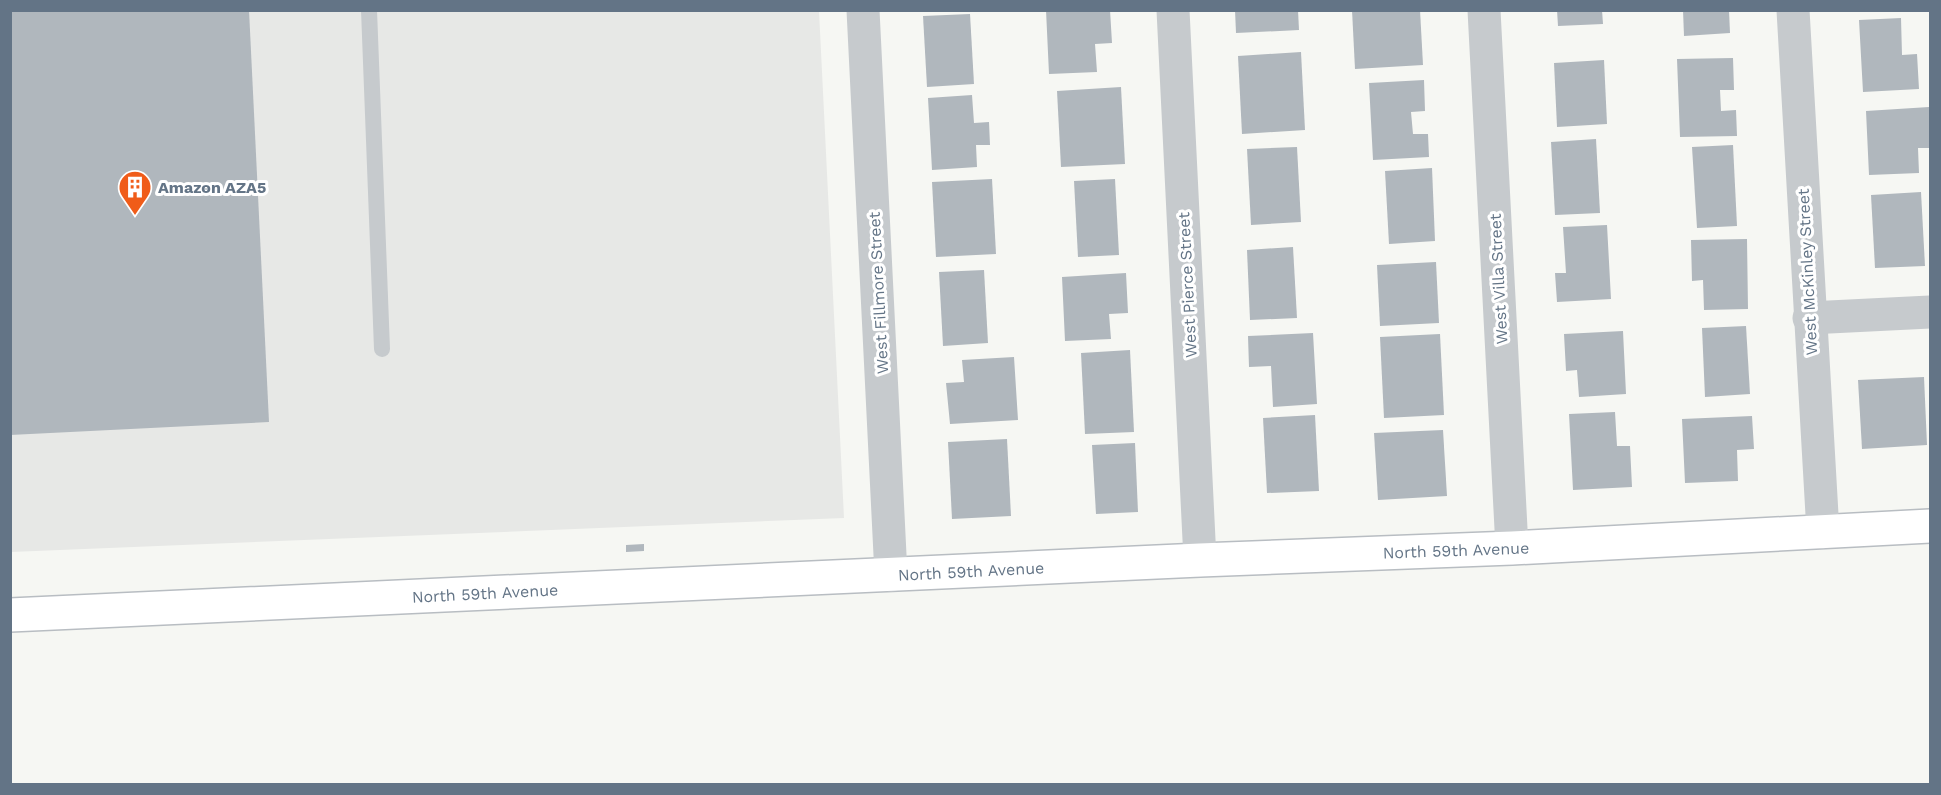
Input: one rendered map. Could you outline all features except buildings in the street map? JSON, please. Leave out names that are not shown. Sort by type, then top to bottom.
[{"type":"main road","name":"North 59th Avenue","points":[[10,615],[1200,560],[1512,548],[1930,526]]},
{"type":"street","name":"West Fillmore Street","points":[[862,10],[891,575]]},
{"type":"street","name":"West Pierce Street","points":[[1173,10],[1200,560]]},
{"type":"street","name":"West Villa Street","points":[[1484,10],[1512,548]]},
{"type":"street","name":"West McKinley Street","points":[[1793,10],[1823,532]]},
{"type":"street","points":[[1809,318],[1930,312]]},
{"type":"lane","points":[[369,10],[382,349]]},
{"type":"shaded area","points":[[10,11],[819,11],[844,518],[11,552]]},
{"type":"place","name":"Amazon AZA5","points":[[135,216]]}]
